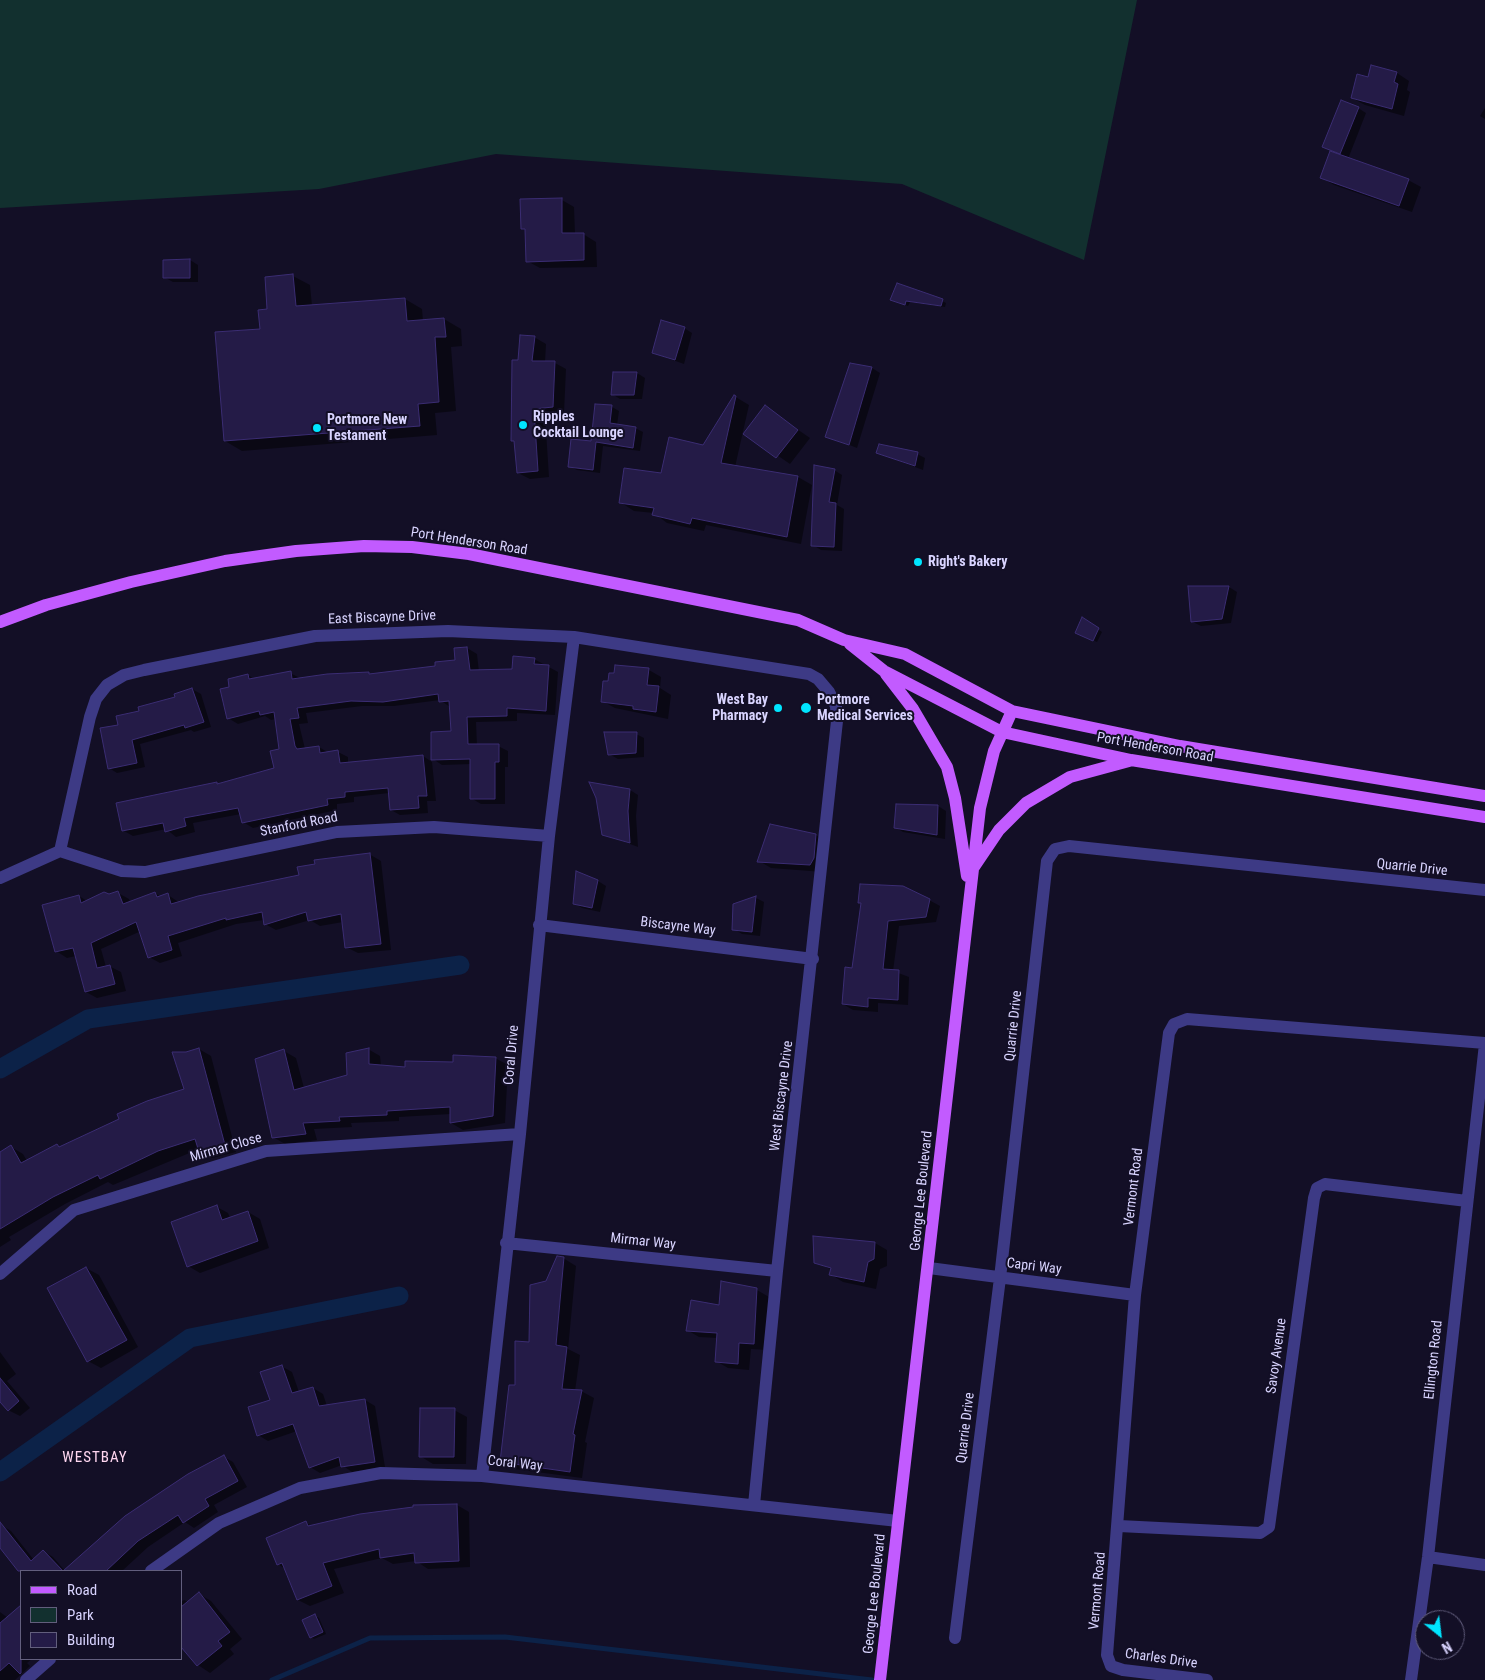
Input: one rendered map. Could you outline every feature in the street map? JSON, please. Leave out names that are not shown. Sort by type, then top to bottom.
[{"type":"main road","name":"Port Henderson Road","points":[[0,622],[46,605],[122,584],[225,561],[296,551],[364,546],[412,547],[469,554],[798,620],[844,640],[905,654],[1012,711],[1180,746],[1485,796]]},
{"type":"main road","name":"Port Henderson Road","points":[[844,640],[884,672],[1002,732],[1131,760],[1485,817]]},
{"type":"main road","points":[[884,672],[913,709],[947,768],[955,798],[970,893]]},
{"type":"main road","name":"George Lee Boulevard","points":[[880,1680],[929,1268],[980,808],[994,752],[1012,711]]},
{"type":"main road","points":[[972,870],[999,830],[1026,803],[1070,777],[1131,760]]},
{"type":"street","name":"East Biscayne Drive","points":[[60,851],[90,716],[96,699],[107,685],[124,674],[315,636],[448,630],[574,637],[809,674],[818,679],[829,692]]},
{"type":"street","name":"Coral Drive","points":[[482,1476],[506,1243],[520,1134],[539,925],[574,637]]},
{"type":"street","name":"West Biscayne Drive","points":[[754,1505],[777,1271],[813,959],[837,721],[836,706],[829,692]]},
{"type":"street","name":"Stanford Road","points":[[60,851],[122,870],[145,872],[336,832],[434,827],[549,836]]},
{"type":"street","name":"Quarrie Drive","points":[[955,1638],[1000,1278],[1047,861],[1055,849],[1069,846],[1485,890]]},
{"type":"street","points":[[0,878],[60,851]]},
{"type":"street","name":"Biscayne Way","points":[[539,925],[813,959]]},
{"type":"street","name":"Vermont Road","points":[[1111,1666],[1107,1655],[1119,1526],[1136,1295],[1168,1033],[1174,1024],[1187,1019],[1485,1043]]},
{"type":"street","name":"Ellington Road","points":[[1411,1680],[1428,1557],[1485,1043]]},
{"type":"street","name":"Mirmar Close","points":[[0,1274],[74,1210],[266,1151],[520,1134]]},
{"type":"street","name":"Savoy Avenue","points":[[1119,1526],[1260,1533],[1269,1527],[1312,1208],[1318,1188],[1325,1184],[1467,1201]]},
{"type":"street","name":"Mirmar Way","points":[[506,1243],[777,1271]]},
{"type":"street","name":"Capri Way","points":[[929,1268],[1136,1295]]},
{"type":"street","name":"Coral Way","points":[[152,1570],[219,1523],[300,1488],[381,1473],[482,1476],[898,1521]]},
{"type":"street","points":[[1428,1557],[1485,1565]]},
{"type":"street","points":[[26,1680],[49,1660]]},
{"type":"street","name":"Charles Drive","points":[[1111,1666],[1123,1670],[1207,1680]]},
{"type":"green space","points":[[0,0],[1137,0],[1084,260],[902,184],[496,154],[319,189],[0,208]]},
{"type":"building","points":[[1371,65],[1397,72],[1394,82],[1398,84],[1392,109],[1351,98],[1357,74],[1368,77]]},
{"type":"building","points":[[1341,100],[1359,107],[1340,154],[1322,147]]},
{"type":"building","points":[[1330,151],[1409,179],[1399,206],[1320,178]]},
{"type":"building","points":[[562,198],[562,233],[584,233],[584,260],[526,262],[525,229],[521,229],[520,199]]},
{"type":"building","points":[[190,259],[190,278],[163,278],[163,260]]},
{"type":"building","points":[[293,274],[296,306],[405,298],[407,321],[444,318],[446,337],[435,337],[439,402],[418,404],[420,426],[224,441],[215,332],[260,329],[258,310],[267,309],[265,277]]},
{"type":"building","points":[[897,283],[943,299],[941,306],[906,301],[905,305],[890,300]]},
{"type":"building","points":[[661,320],[685,327],[675,360],[652,353]]},
{"type":"building","name":"Ripples Cocktail Lounge","points":[[520,335],[535,336],[532,361],[555,361],[553,407],[534,409],[538,471],[517,473],[514,441],[511,441],[512,360],[518,360]]},
{"type":"building","points":[[850,363],[872,367],[849,445],[825,437]]},
{"type":"building","points":[[613,372],[637,372],[634,395],[611,395]]},
{"type":"building","points":[[734,395],[736,396],[721,463],[798,476],[787,537],[692,518],[690,524],[652,515],[654,508],[619,503],[624,468],[661,473],[669,437],[703,445]]},
{"type":"building","points":[[595,404],[612,405],[610,423],[636,427],[633,448],[596,442],[593,470],[568,467],[571,439],[591,441]]},
{"type":"building","points":[[765,405],[798,430],[776,458],[743,434]]},
{"type":"building","points":[[879,444],[918,452],[915,466],[876,453]]},
{"type":"building","points":[[814,465],[835,469],[829,502],[836,503],[834,547],[811,546]]},
{"type":"building","points":[[1188,586],[1229,586],[1222,619],[1191,622]]},
{"type":"building","points":[[1082,617],[1099,628],[1093,641],[1075,633]]},
{"type":"building","points":[[467,647],[470,670],[512,669],[513,656],[535,658],[534,664],[549,665],[546,711],[507,708],[507,716],[467,717],[468,744],[499,744],[499,762],[495,762],[495,799],[470,799],[470,759],[431,760],[431,732],[451,731],[449,701],[439,702],[438,694],[383,702],[351,701],[297,708],[299,718],[290,719],[295,746],[297,749],[319,746],[320,753],[338,750],[340,763],[423,755],[427,796],[418,796],[419,808],[390,810],[388,788],[345,792],[345,797],[327,799],[328,805],[242,823],[238,808],[184,818],[186,826],[165,832],[163,823],[122,831],[116,803],[217,782],[217,784],[274,768],[270,751],[279,749],[274,712],[260,715],[259,711],[227,719],[220,689],[229,687],[228,679],[248,674],[249,679],[291,671],[292,679],[327,674],[369,672],[369,674],[435,666],[435,662],[455,660],[454,648]]},
{"type":"building","points":[[615,665],[649,668],[647,685],[659,686],[656,712],[633,709],[633,706],[601,702],[603,681],[608,681],[609,673],[614,673]]},
{"type":"building","points":[[192,688],[204,722],[185,728],[184,725],[132,740],[137,763],[108,769],[100,728],[118,725],[116,716],[139,711],[138,707],[175,697],[174,694]]},
{"type":"building","points":[[604,732],[637,732],[636,753],[608,755]]},
{"type":"building","points":[[589,782],[630,789],[628,811],[630,843],[602,835],[596,798]]},
{"type":"building","points":[[896,804],[938,805],[937,835],[894,828]]},
{"type":"building","points":[[770,824],[816,834],[814,858],[810,865],[757,862]]},
{"type":"building","points":[[370,853],[381,944],[345,948],[341,914],[308,921],[306,912],[264,925],[262,912],[226,920],[226,918],[168,936],[172,950],[148,958],[136,922],[91,943],[97,968],[110,965],[115,984],[85,992],[73,948],[55,952],[42,905],[79,895],[81,903],[104,892],[109,894],[118,891],[123,904],[155,892],[157,897],[168,893],[171,904],[198,896],[299,875],[297,867],[315,864],[314,860]]},
{"type":"building","points":[[576,871],[598,880],[592,908],[573,904]]},
{"type":"building","points":[[860,884],[903,886],[930,899],[926,917],[888,921],[883,969],[899,970],[898,1000],[868,998],[868,1007],[842,1004],[845,967],[852,968],[861,903],[858,903]]},
{"type":"building","points":[[756,896],[752,932],[732,930],[733,904]]},
{"type":"building","points":[[199,1048],[225,1145],[199,1152],[195,1139],[158,1151],[100,1179],[98,1175],[53,1197],[0,1229],[0,1152],[11,1145],[21,1163],[57,1144],[59,1147],[119,1119],[117,1114],[147,1101],[184,1089],[172,1052],[186,1052]]},
{"type":"building","points":[[369,1048],[369,1064],[405,1067],[405,1061],[453,1062],[453,1055],[496,1057],[493,1116],[450,1123],[450,1107],[387,1111],[387,1115],[339,1117],[340,1121],[303,1123],[306,1134],[272,1138],[255,1059],[284,1049],[294,1090],[347,1075],[346,1053]]},
{"type":"building","points":[[217,1205],[222,1220],[248,1211],[258,1241],[187,1267],[171,1222]]},
{"type":"building","points":[[813,1236],[875,1242],[874,1259],[868,1262],[864,1282],[829,1275],[831,1268],[814,1263]]},
{"type":"building","points":[[557,1256],[564,1257],[556,1345],[567,1347],[562,1389],[582,1390],[573,1434],[575,1435],[570,1472],[500,1462],[509,1385],[515,1385],[515,1341],[529,1342],[530,1285],[546,1281]]},
{"type":"building","points":[[86,1267],[127,1340],[87,1362],[47,1288]]},
{"type":"building","points":[[721,1281],[757,1288],[754,1344],[739,1343],[738,1364],[715,1362],[717,1333],[686,1331],[691,1300],[719,1305]]},
{"type":"building","points":[[282,1365],[292,1393],[313,1387],[319,1406],[365,1399],[375,1462],[341,1467],[339,1457],[309,1468],[293,1424],[257,1436],[248,1407],[270,1400],[260,1372]]},
{"type":"building","points":[[0,1378],[19,1401],[8,1411],[0,1402]]},
{"type":"building","points":[[420,1408],[455,1408],[454,1457],[419,1457]]},
{"type":"building","points":[[224,1455],[238,1481],[205,1499],[209,1506],[183,1523],[178,1515],[138,1541],[107,1570],[64,1570],[125,1516],[188,1474]]},
{"type":"building","points":[[457,1504],[459,1561],[415,1563],[414,1553],[380,1558],[379,1549],[323,1563],[332,1586],[297,1600],[282,1563],[277,1565],[266,1538],[306,1521],[308,1526],[360,1514],[413,1507],[413,1505]]},
{"type":"building","points":[[0,1522],[31,1561],[43,1550],[62,1570],[18,1571],[0,1548]]},
{"type":"building","points":[[199,1592],[230,1632],[218,1641],[222,1646],[197,1666],[182,1648],[182,1606]]},
{"type":"building","points":[[20,1606],[20,1674],[9,1663],[0,1671],[0,1623]]},
{"type":"building","points":[[315,1614],[323,1632],[310,1638],[302,1620]]},
{"type":"waterway","points":[[0,1069],[88,1019],[460,965]]},
{"type":"waterway","points":[[0,1472],[190,1338],[399,1296]]},
{"type":"waterway","points":[[272,1680],[370,1638],[505,1637],[872,1680]]},
{"type":"place","name":"Ripples Cocktail Lounge","points":[[523,425]]},
{"type":"place","name":"Portmore New Testament","points":[[317,428]]},
{"type":"place","name":"Right's Bakery","points":[[918,562]]},
{"type":"place","name":"West Bay Pharmacy","points":[[778,708]]},
{"type":"place","name":"Portmore Medical Services","points":[[806,708]]},
{"type":"district","name":"WESTBAY","points":[[95,1458]]}]
